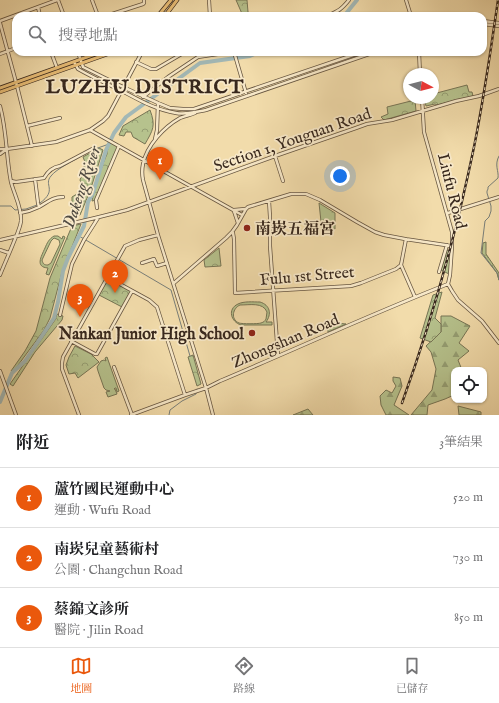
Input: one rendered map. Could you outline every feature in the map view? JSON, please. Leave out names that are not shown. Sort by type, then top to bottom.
[{"type":"main road","points":[[161,12],[171,0]]},
{"type":"main road","points":[[168,12],[177,0]]},
{"type":"main road","points":[[0,92],[75,64],[92,56]]},
{"type":"main road","points":[[81,61],[98,56]]},
{"type":"main road","points":[[0,88],[57,68],[75,64]]},
{"type":"street","points":[[25,12],[57,0],[62,12]]},
{"type":"street","points":[[92,0],[96,12]]},
{"type":"street","points":[[118,12],[143,4],[144,0]]},
{"type":"street","points":[[209,0],[210,12]]},
{"type":"street","points":[[336,12],[343,8],[349,0]]},
{"type":"street","points":[[406,0],[410,12]]},
{"type":"street","points":[[38,7],[39,12]]},
{"type":"street","points":[[12,17],[0,22],[32,146]]},
{"type":"street","points":[[487,22],[499,23]]},
{"type":"street","points":[[487,24],[499,26]]},
{"type":"street","points":[[0,54],[12,50]]},
{"type":"street","points":[[52,56],[57,68]]},
{"type":"street","points":[[79,56],[83,66],[123,87],[170,108],[183,109],[194,109],[246,94],[364,56]]},
{"type":"street","points":[[0,149],[56,142],[90,130],[108,116],[140,56]]},
{"type":"street","points":[[136,62],[156,70],[178,56]]},
{"type":"street","points":[[145,97],[168,77],[198,57],[207,56]]},
{"type":"street","points":[[234,56],[246,94]]},
{"type":"street","points":[[213,415],[174,283],[158,235],[143,180],[144,160],[155,140],[165,128],[181,118],[351,56]]},
{"type":"street","points":[[419,56],[420,68]]},
{"type":"street","points":[[75,64],[78,69],[152,106],[176,113],[195,113]]},
{"type":"street","name":"Section 1, Youguan Road","points":[[0,240],[127,210],[367,124],[392,120],[499,89]]},
{"type":"street","points":[[155,140],[158,103]]},
{"type":"street","name":"Liufu Road","points":[[422,104],[424,132],[448,213],[452,232],[450,275],[448,284]]},
{"type":"street","points":[[0,106],[5,130],[6,149],[11,181],[20,211],[21,221],[17,236],[0,275]]},
{"type":"street","points":[[27,126],[60,118]]},
{"type":"street","points":[[90,130],[242,215]]},
{"type":"street","points":[[97,208],[96,200],[119,146]]},
{"type":"street","points":[[11,181],[16,182],[44,178],[52,169],[94,148]]},
{"type":"street","points":[[0,154],[6,149]]},
{"type":"street","points":[[275,156],[283,182]]},
{"type":"street","points":[[35,179],[39,205]]},
{"type":"street","points":[[234,210],[246,209],[255,204],[291,194],[306,194],[320,200],[375,232],[384,235],[452,246]]},
{"type":"street","points":[[20,211],[30,211],[52,199],[63,197]]},
{"type":"street","points":[[448,213],[499,197]]},
{"type":"street","points":[[269,201],[270,246],[278,356]]},
{"type":"street","points":[[174,283],[216,248],[232,232],[246,209]]},
{"type":"street","points":[[234,210],[238,223]]},
{"type":"street","points":[[60,315],[72,264],[97,218]]},
{"type":"street","name":"Fulu 1st Street","points":[[232,232],[234,239],[235,293],[351,286],[401,266]]},
{"type":"street","points":[[79,415],[62,369],[63,357],[123,248],[127,244],[158,235]]},
{"type":"street","points":[[406,239],[401,266],[415,297]]},
{"type":"street","points":[[440,272],[447,245]]},
{"type":"street","points":[[0,250],[9,254]]},
{"type":"street","points":[[142,264],[154,259],[157,266],[167,264]]},
{"type":"street","points":[[107,277],[149,300],[157,307],[185,395]]},
{"type":"street","points":[[448,284],[458,300],[482,321],[499,343]]},
{"type":"street","name":"Zhongshan Road","points":[[131,415],[206,388],[448,284]]},
{"type":"street","points":[[71,341],[97,354],[132,291]]},
{"type":"street","points":[[114,367],[131,415]]},
{"type":"street","points":[[0,371],[16,415]]},
{"type":"green space","points":[[236,0],[247,0],[248,12],[241,12]]},
{"type":"green space","points":[[467,85],[469,92],[472,92],[473,96],[437,105],[435,104],[439,104],[439,92]]},
{"type":"green space","points":[[403,103],[415,104],[416,111],[384,120],[381,117],[388,114],[387,107]]},
{"type":"green space","points":[[150,110],[153,120],[153,128],[145,144],[133,137],[131,132],[126,132],[124,136],[119,135],[123,126]]},
{"type":"green space","points":[[110,141],[119,146],[96,200],[92,201],[97,178],[107,154]]},
{"type":"green space","points":[[99,148],[103,150],[90,191],[80,215],[72,214],[72,197],[80,192],[82,188],[80,180],[85,162],[83,157]]},
{"type":"green space","points":[[319,203],[335,213],[335,229],[322,231]]},
{"type":"green space","points":[[81,224],[62,272],[50,318],[44,330],[13,372],[11,371],[25,351],[36,331],[50,278],[72,226]]},
{"type":"green space","points":[[54,236],[58,236],[62,239],[63,236],[65,237],[49,275],[46,274],[48,268],[41,266],[40,261],[49,240]],"holes":[[[54,238],[59,240],[60,244],[51,263],[48,265],[43,263],[42,260],[51,241]]]},
{"type":"green space","points":[[486,242],[486,254],[499,273],[499,280],[497,273],[482,253],[483,243]]},
{"type":"green space","points":[[219,248],[221,266],[205,267],[204,260]]},
{"type":"green space","points":[[447,250],[451,252],[449,274],[441,270]]},
{"type":"green space","points":[[108,279],[131,291],[122,307],[99,295]]},
{"type":"green space","points":[[442,292],[435,318],[441,324],[441,332],[431,342],[420,338],[433,295]]},
{"type":"green space","points":[[243,302],[260,302],[268,308],[269,316],[266,322],[272,322],[272,325],[241,325],[235,321],[233,318],[231,312],[235,306]],"holes":[[[240,305],[259,305],[267,312],[266,319],[261,323],[239,323],[234,319],[234,311]]]},
{"type":"green space","points":[[57,314],[63,316],[62,320],[35,352],[13,386],[10,384],[55,320]]},
{"type":"green space","points":[[441,316],[451,316],[470,326],[459,343],[469,351],[458,360],[461,367],[451,367],[451,396],[428,405],[427,415],[411,415],[432,390],[436,369],[431,352],[426,346],[441,332]]},
{"type":"green space","points":[[327,322],[346,324],[328,332]]},
{"type":"green space","points":[[75,346],[91,354],[99,362],[78,378],[75,373],[69,374],[66,365]]},
{"type":"green space","points":[[193,355],[201,384],[197,386],[188,357]]},
{"type":"green space","points":[[107,357],[119,391],[117,392],[115,388],[114,389],[117,394],[108,397],[106,392],[110,391],[104,388],[97,367],[101,361],[106,361],[105,358]]},
{"type":"green space","points":[[393,377],[400,378],[402,386],[394,405],[409,415],[386,415],[381,405],[380,396],[386,390],[392,393],[396,386],[393,381]]},
{"type":"green space","points":[[458,406],[481,412],[481,415],[459,415]]},
{"type":"green space","points":[[308,409],[313,415],[293,415]]},
{"type":"waterway","name":"Dakeng River","points":[[347,12],[357,0]]},
{"type":"waterway","name":"Dakeng River","points":[[0,402],[12,373],[25,361],[54,318],[63,271],[84,226],[88,202],[93,193],[106,150],[114,133],[126,117],[200,63],[250,56]]},
{"type":"waterway","points":[[95,149],[109,144]]},
{"type":"waterway","points":[[40,203],[48,195],[48,182],[53,173],[83,155]]},
{"type":"waterway","points":[[499,156],[497,162],[498,178],[488,187],[487,191],[491,211],[489,217],[485,221],[481,253],[497,273],[499,280]]},
{"type":"waterway","points":[[0,206],[11,206],[15,210],[26,209],[37,205]]},
{"type":"waterway","points":[[79,236],[171,290],[190,356]]},
{"type":"waterway","points":[[169,415],[170,410],[182,401],[196,394],[197,389]]},
{"type":"railway","points":[[402,403],[433,308],[459,212],[481,110],[498,0]]},
{"type":"place","name":"蘆竹國民運動中心","points":[[160,180]]},
{"type":"place","name":"南崁五福宮","points":[[247,228]]},
{"type":"place","name":"南崁兒童藝術村","points":[[115,293]]},
{"type":"place","name":"蔡錦文診所","points":[[80,317]]},
{"type":"place","name":"Nankan Junior High School","points":[[252,333]]},
{"type":"district","name":"LUZHU DISTRICT","points":[[145,86]]}]
